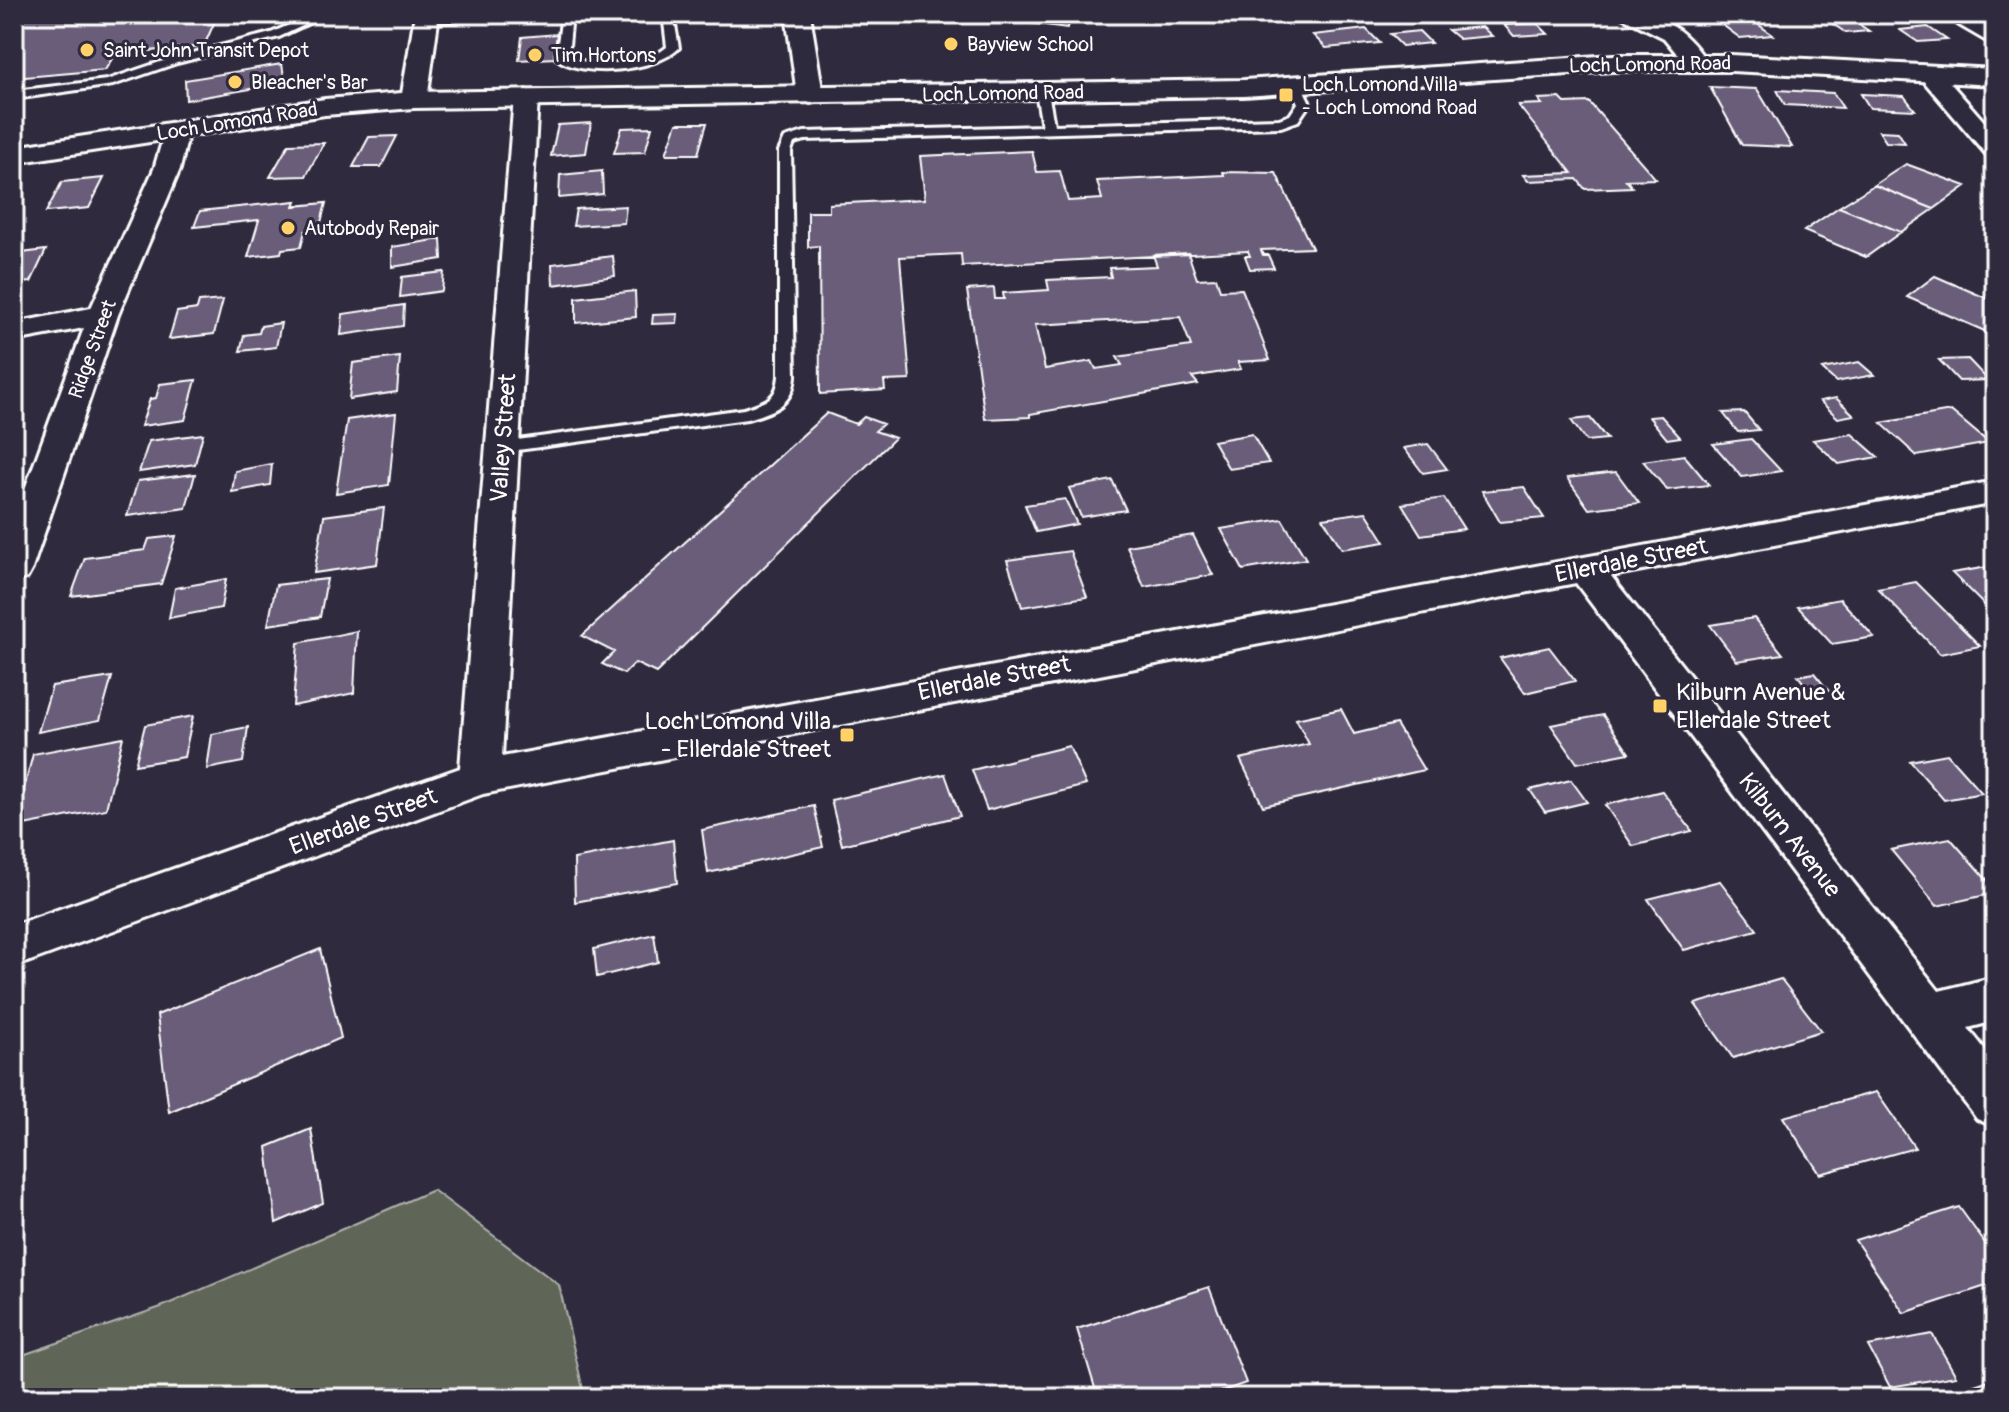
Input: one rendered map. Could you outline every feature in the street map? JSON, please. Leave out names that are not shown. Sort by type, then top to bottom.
[{"type":"main road","points":[[798,14],[810,95]]},
{"type":"main road","points":[[414,100],[426,17]]},
{"type":"main road","name":"Loch Lomond Road","points":[[14,155],[325,107],[414,100],[1042,92],[1295,84],[1597,63],[1696,62],[1995,77]]},
{"type":"street","points":[[1627,14],[1672,33],[1696,62]]},
{"type":"street","points":[[1951,14],[1995,39]]},
{"type":"street","points":[[1930,74],[1995,149]]},
{"type":"street","name":"Valley Street","points":[[480,778],[526,97]]},
{"type":"street","name":"Ridge Street","points":[[14,569],[103,315],[167,169],[177,131]]},
{"type":"street","points":[[14,332],[103,315]]},
{"type":"street","name":"Ellerdale Street","points":[[14,946],[480,778],[1995,492]]},
{"type":"street","name":"Kilburn Avenue","points":[[1585,568],[1995,1102]]},
{"type":"street","points":[[1929,1016],[1995,999]]},
{"type":"lane","points":[[14,95],[109,83],[173,61],[275,35],[323,14]]},
{"type":"lane","points":[[426,17],[499,14]]},
{"type":"lane","points":[[567,14],[562,58],[583,65],[646,62],[666,56],[673,48],[672,16],[668,14]]},
{"type":"lane","points":[[503,447],[747,414],[779,402],[786,391],[787,376],[785,151],[789,141],[804,136],[1281,123],[1294,118],[1304,103],[1295,84]]},
{"type":"lane","points":[[1042,92],[1049,129]]},
{"type":"green space","points":[[433,1190],[559,1285],[585,1398],[14,1398],[14,1358],[161,1307]]},
{"type":"building","name":"Saint John Transit Depot","points":[[14,14],[218,14],[204,46],[115,54],[105,70],[14,78]]},
{"type":"building","points":[[1004,14],[1077,14],[1067,28],[1000,19]]},
{"type":"building","points":[[1848,17],[1869,31],[1846,33],[1826,19]]},
{"type":"building","points":[[1749,18],[1773,35],[1740,38],[1716,20]]},
{"type":"building","points":[[1537,23],[1548,34],[1514,36],[1504,25]]},
{"type":"building","points":[[1482,27],[1492,36],[1459,39],[1448,30]]},
{"type":"building","points":[[1928,27],[1947,40],[1918,42],[1900,30]]},
{"type":"building","points":[[1366,29],[1380,43],[1326,48],[1313,35]]},
{"type":"building","points":[[1419,31],[1431,43],[1402,46],[1390,34]]},
{"type":"building","points":[[557,34],[554,58],[519,60],[522,37]]},
{"type":"building","name":"Bleacher's Bar","points":[[282,64],[285,83],[186,100],[185,80]]},
{"type":"building","points":[[1710,87],[1757,89],[1792,147],[1742,145]]},
{"type":"building","points":[[1777,90],[1833,93],[1843,108],[1785,105]]},
{"type":"building","points":[[1861,94],[1904,96],[1915,110],[1870,108]]},
{"type":"building","points":[[1560,98],[1565,103],[1589,102],[1656,179],[1626,180],[1632,187],[1585,189],[1577,179],[1528,181],[1523,175],[1572,173],[1518,105],[1542,104],[1538,99]]},
{"type":"building","points":[[591,123],[586,153],[551,156],[558,125]]},
{"type":"building","points":[[677,123],[707,123],[698,154],[666,154]]},
{"type":"building","points":[[652,127],[645,152],[614,153],[622,128]]},
{"type":"building","points":[[1879,131],[1898,132],[1905,143],[1886,142]]},
{"type":"building","points":[[397,136],[381,167],[353,167],[369,137]]},
{"type":"building","points":[[324,143],[306,176],[270,177],[289,144]]},
{"type":"building","points":[[1032,151],[1037,172],[1060,171],[1068,201],[1102,199],[1097,181],[1224,175],[1223,172],[1276,173],[1312,248],[1261,250],[1263,255],[1268,255],[1274,268],[1250,269],[1245,256],[1250,256],[1248,251],[962,266],[961,254],[900,257],[910,380],[884,381],[885,390],[820,394],[819,246],[808,247],[808,212],[829,212],[829,204],[925,199],[920,156]]},
{"type":"building","points":[[1906,164],[1966,186],[1934,209],[1874,185]]},
{"type":"building","points":[[602,171],[603,194],[559,198],[560,175]]},
{"type":"building","points":[[104,178],[89,208],[46,212],[62,182]]},
{"type":"building","points":[[1874,185],[1934,209],[1901,232],[1839,207]]},
{"type":"building","name":"Autobody Repair","points":[[296,201],[294,206],[326,203],[319,230],[305,231],[301,247],[282,249],[281,253],[248,257],[259,220],[194,227],[200,211]]},
{"type":"building","points":[[626,206],[624,223],[573,226],[576,209]]},
{"type":"building","points":[[1839,207],[1901,232],[1866,257],[1804,231]]},
{"type":"building","points":[[441,239],[442,259],[392,267],[392,247]]},
{"type":"building","points":[[46,250],[31,282],[14,284],[14,254]]},
{"type":"building","points":[[1188,253],[1197,279],[1216,278],[1220,290],[1242,289],[1270,360],[1238,362],[1241,369],[1192,377],[1198,384],[1030,414],[1030,417],[985,419],[967,290],[994,288],[995,299],[1004,299],[1003,293],[1049,290],[1047,280],[1111,277],[1109,268],[1157,266],[1153,255]],"holes":[[[1180,317],[1191,346],[1117,357],[1122,365],[1096,369],[1092,361],[1045,369],[1035,325]]]},
{"type":"building","points":[[613,256],[615,276],[553,285],[552,264]]},
{"type":"building","points":[[444,272],[442,291],[400,297],[402,277]]},
{"type":"building","points":[[1935,276],[1995,302],[1995,326],[1987,332],[1907,297]]},
{"type":"building","points":[[635,291],[636,317],[576,323],[576,298]]},
{"type":"building","points":[[223,300],[214,334],[169,339],[177,312],[197,309],[199,302]]},
{"type":"building","points":[[404,305],[403,326],[341,335],[343,314]]},
{"type":"building","points":[[678,314],[677,323],[652,324],[653,315]]},
{"type":"building","points":[[281,323],[276,347],[240,351],[244,335],[259,333],[261,326]]},
{"type":"building","points":[[400,357],[397,392],[349,399],[353,363]]},
{"type":"building","points":[[1968,359],[1988,380],[1959,381],[1939,360]]},
{"type":"building","points":[[1859,362],[1874,375],[1836,382],[1822,369]]},
{"type":"building","points":[[196,380],[185,420],[141,426],[150,399],[156,398],[160,384]]},
{"type":"building","points":[[1836,398],[1854,415],[1838,418],[1820,401]]},
{"type":"building","points":[[1951,411],[1989,443],[1917,456],[1881,423]]},
{"type":"building","points":[[1744,412],[1759,430],[1738,432],[1723,413]]},
{"type":"building","points":[[396,413],[389,485],[336,493],[347,420]]},
{"type":"building","points":[[827,413],[856,424],[864,417],[883,424],[875,431],[895,438],[656,673],[635,663],[624,674],[602,664],[614,652],[582,636]]},
{"type":"building","points":[[1661,416],[1680,437],[1667,439],[1649,417]]},
{"type":"building","points":[[1590,418],[1607,439],[1586,441],[1571,420]]},
{"type":"building","points":[[203,434],[195,464],[139,472],[149,441]]},
{"type":"building","points":[[1252,434],[1269,463],[1229,469],[1213,441]]},
{"type":"building","points":[[1852,434],[1878,457],[1839,464],[1813,440]]},
{"type":"building","points":[[1751,439],[1781,471],[1742,477],[1713,444]]},
{"type":"building","points":[[1428,444],[1447,469],[1423,473],[1404,448]]},
{"type":"building","points":[[1684,455],[1709,485],[1667,490],[1643,461]]},
{"type":"building","points":[[272,464],[270,485],[232,492],[235,471]]},
{"type":"building","points":[[1616,472],[1639,503],[1589,509],[1567,478]]},
{"type":"building","points":[[195,474],[186,508],[127,516],[138,481]]},
{"type":"building","points":[[1112,480],[1126,510],[1081,517],[1069,488]]},
{"type":"building","points":[[1524,487],[1544,518],[1500,522],[1482,491]]},
{"type":"building","points":[[1444,498],[1464,529],[1421,535],[1402,504]]},
{"type":"building","points":[[1065,499],[1077,524],[1036,532],[1025,505]]},
{"type":"building","points":[[384,508],[377,564],[314,573],[324,516]]},
{"type":"building","points":[[1366,512],[1385,542],[1342,549],[1323,518]]},
{"type":"building","points":[[1282,519],[1306,559],[1243,570],[1221,529]]},
{"type":"building","points":[[1193,535],[1213,575],[1144,587],[1127,546]]},
{"type":"building","points":[[176,536],[161,584],[71,596],[85,558],[145,550],[149,539]]},
{"type":"building","points":[[1070,551],[1087,597],[1022,607],[1007,560]]},
{"type":"building","points":[[1994,566],[1995,609],[1989,610],[1952,573]]},
{"type":"building","points":[[226,579],[221,608],[169,618],[175,588]]},
{"type":"building","points":[[327,579],[320,617],[268,625],[276,585]]},
{"type":"building","points":[[1916,582],[1980,646],[1940,654],[1878,589]]},
{"type":"building","points":[[1840,599],[1874,637],[1832,644],[1798,607]]},
{"type":"building","points":[[1754,618],[1783,654],[1737,661],[1710,625]]},
{"type":"building","points":[[357,631],[354,693],[293,706],[298,643]]},
{"type":"building","points":[[1549,647],[1575,681],[1525,693],[1500,658]]},
{"type":"building","points":[[1814,673],[1828,690],[1812,693],[1798,676]]},
{"type":"building","points":[[112,677],[100,720],[38,732],[52,686]]},
{"type":"building","points":[[1341,709],[1354,734],[1396,724],[1424,770],[1263,806],[1240,759],[1309,744],[1296,719]]},
{"type":"building","points":[[1603,715],[1629,753],[1577,763],[1551,725]]},
{"type":"building","points":[[193,716],[184,757],[135,765],[145,725]]},
{"type":"building","points":[[248,727],[243,762],[207,769],[212,734]]},
{"type":"building","points":[[123,737],[106,809],[14,827],[33,754]]},
{"type":"building","points":[[1069,746],[1086,785],[987,810],[972,770]]},
{"type":"building","points":[[1947,754],[1982,793],[1944,800],[1910,761]]},
{"type":"building","points":[[945,774],[960,816],[842,845],[831,800]]},
{"type":"building","points":[[1571,780],[1587,802],[1545,812],[1530,790]]},
{"type":"building","points":[[1662,791],[1692,831],[1633,846],[1605,805]]},
{"type":"building","points":[[814,806],[823,847],[708,873],[702,830]]},
{"type":"building","points":[[1950,838],[1995,889],[1995,893],[1937,906],[1891,850]]},
{"type":"building","points":[[673,840],[677,883],[575,902],[574,859]]},
{"type":"building","points":[[1720,881],[1757,930],[1684,950],[1648,899]]},
{"type":"building","points":[[654,934],[658,962],[597,977],[594,949]]},
{"type":"building","points":[[320,949],[341,1038],[169,1112],[157,1015]]},
{"type":"building","points":[[1781,979],[1821,1031],[1733,1058],[1695,1004]]},
{"type":"building","points":[[1876,1092],[1915,1148],[1820,1174],[1783,1117]]},
{"type":"building","points":[[311,1129],[323,1203],[276,1223],[267,1147]]},
{"type":"building","points":[[1959,1207],[1995,1257],[1995,1283],[1904,1313],[1855,1240]]},
{"type":"building","points":[[1209,1287],[1246,1383],[1204,1398],[1098,1398],[1077,1329]]},
{"type":"building","points":[[1932,1334],[1956,1376],[1890,1387],[1868,1346]]},
{"type":"building","points":[[1995,1378],[1995,1398],[1962,1398],[1957,1391]]},
{"type":"place","name":"Bayview School","points":[[951,44]]},
{"type":"place","name":"Saint John Transit Depot","points":[[87,50]]},
{"type":"place","name":"Tim Hortons","points":[[535,55]]},
{"type":"place","name":"Bleacher's Bar","points":[[235,82]]},
{"type":"place","name":"Loch Lomond Villa - Loch Lomond Road","points":[[1286,95]]},
{"type":"place","name":"Autobody Repair","points":[[288,228]]},
{"type":"place","name":"Kilburn Avenue & Ellerdale Street","points":[[1660,706]]},
{"type":"place","name":"Loch Lomond Villa - Ellerdale Street","points":[[847,735]]}]
